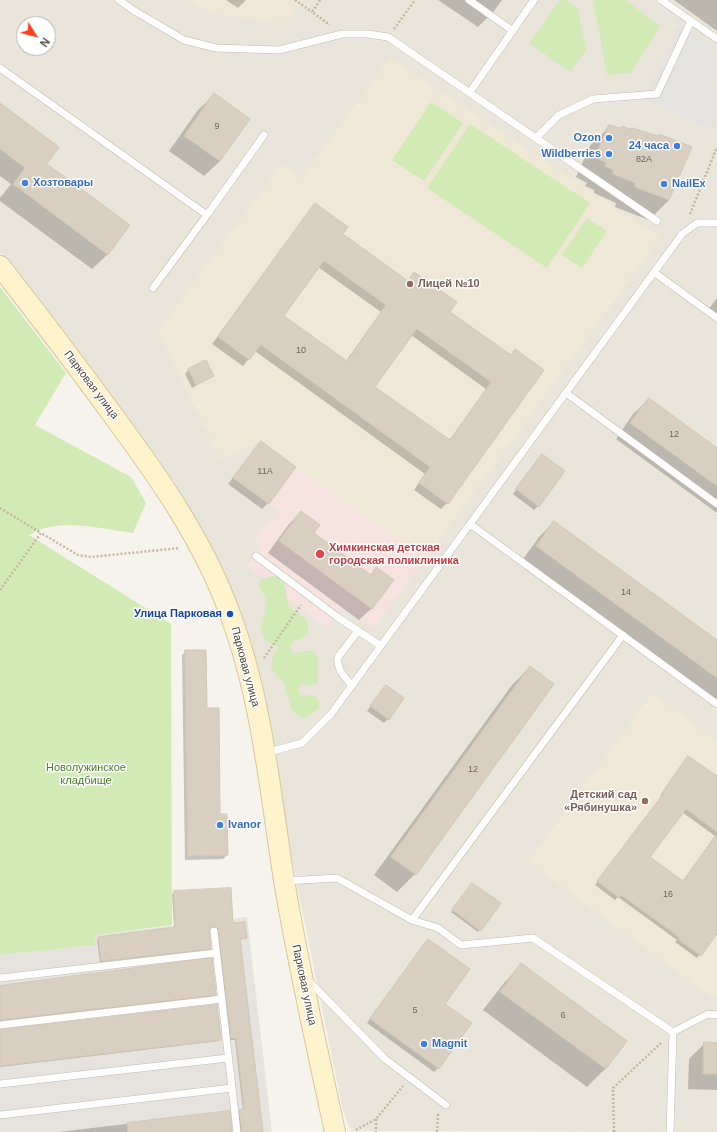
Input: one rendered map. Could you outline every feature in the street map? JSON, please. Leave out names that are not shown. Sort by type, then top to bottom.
[{"type":"street","name":"Парковая улица","points":[[0,266],[156,474],[197,541],[230,614],[249,675],[265,754],[284,881],[301,973],[335,1132]]},
{"type":"lane","points":[[119,0],[184,40],[216,48],[279,50],[342,34],[368,34],[388,37],[657,221]]},
{"type":"lane","points":[[469,0],[513,31]]},
{"type":"lane","points":[[470,92],[534,0]]},
{"type":"lane","points":[[661,0],[717,40]]},
{"type":"lane","points":[[536,138],[559,115],[593,99],[657,94],[691,21]]},
{"type":"lane","points":[[0,68],[207,215]]},
{"type":"lane","points":[[153,288],[264,135]]},
{"type":"lane","points":[[265,754],[302,743],[331,714],[682,234],[697,222],[717,223]]},
{"type":"lane","points":[[654,273],[717,318]]},
{"type":"lane","points":[[566,393],[717,504]]},
{"type":"lane","points":[[470,524],[717,704]]},
{"type":"lane","points":[[256,556],[358,631],[381,646]]},
{"type":"lane","points":[[352,686],[339,670],[337,663],[338,657],[358,631]]},
{"type":"lane","points":[[412,920],[623,635]]},
{"type":"lane","points":[[284,881],[337,878],[412,920],[438,928],[462,944],[533,938],[673,1032]]},
{"type":"lane","points":[[214,931],[237,1132]]},
{"type":"lane","points":[[0,978],[216,953]]},
{"type":"lane","points":[[301,973],[384,1059],[446,1105]]},
{"type":"lane","points":[[0,1025],[222,999]]},
{"type":"lane","points":[[673,1032],[708,1014],[717,1015]]},
{"type":"lane","points":[[670,1132],[673,1032]]},
{"type":"lane","points":[[0,1084],[228,1058]]},
{"type":"lane","points":[[0,1115],[232,1088]]},
{"type":"path","points":[[295,0],[342,34]]},
{"type":"path","points":[[312,12],[320,0]]},
{"type":"path","points":[[388,37],[415,0]]},
{"type":"path","points":[[682,234],[717,148]]},
{"type":"path","points":[[0,508],[78,555],[91,557],[183,547]]},
{"type":"path","points":[[0,590],[41,533]]},
{"type":"path","points":[[264,658],[309,595]]},
{"type":"path","points":[[614,1132],[613,1088],[673,1032]]},
{"type":"path","points":[[356,1130],[376,1119],[410,1078]]},
{"type":"path","points":[[376,1119],[376,1132]]},
{"type":"shaded area","points":[[0,0],[717,0],[717,1132],[351,1131],[343,1111],[282,805],[273,740],[255,667],[149,450],[0,252]]},
{"type":"shaded area","points":[[191,0],[303,0],[285,24],[209,13]]},
{"type":"shaded area","points":[[680,24],[717,51],[717,80],[714,86],[717,87],[717,120],[712,130],[645,99]]},
{"type":"shaded area","name":"Лицей №10","points":[[390,58],[661,237],[425,560],[261,441],[220,460],[158,331],[282,163],[301,178]]},
{"type":"shaded area","points":[[296,467],[425,560],[373,629],[344,607],[327,628],[247,566],[260,549],[256,538],[277,510],[269,504]]},
{"type":"shaded area","name":"Детский сад «Рябинушка»","points":[[652,693],[717,741],[717,998],[713,998],[528,862]]},
{"type":"shaded area","points":[[247,917],[272,1132],[0,1132],[0,955],[95,945],[95,935]]},
{"type":"green space","points":[[560,0],[566,0],[578,8],[586,50],[570,72],[529,43]]},
{"type":"green space","points":[[593,0],[625,0],[660,26],[631,73],[607,75]]},
{"type":"green space","points":[[431,102],[463,123],[424,181],[392,160]]},
{"type":"green space","points":[[470,124],[590,203],[547,268],[427,188]]},
{"type":"green space","points":[[587,218],[607,231],[582,268],[562,255]]},
{"type":"green space","name":"Новолужинское кладбище","points":[[0,287],[66,373],[35,425],[131,477],[146,503],[133,533],[94,527],[66,525],[40,530],[29,535],[171,624],[172,925],[95,935],[95,945],[0,955]]},
{"type":"green space","points":[[278,575],[285,585],[288,605],[293,611],[307,620],[309,632],[301,639],[293,641],[290,648],[294,653],[314,651],[318,657],[318,683],[312,686],[302,684],[298,688],[300,696],[314,695],[319,702],[319,708],[304,719],[292,711],[284,683],[271,669],[273,656],[278,647],[265,640],[261,629],[267,601],[259,586],[261,579]]},
{"type":"building","points":[[214,93],[250,119],[220,161],[184,136]]},
{"type":"building","points":[[0,103],[59,147],[47,164],[130,225],[108,255],[13,184],[25,168],[0,149]]},
{"type":"building","points":[[609,125],[620,128],[622,126],[630,129],[633,128],[657,136],[659,134],[692,147],[669,200],[635,187],[635,183],[613,174],[613,170],[605,166],[606,163],[595,157]]},
{"type":"building","points":[[315,203],[348,227],[343,234],[408,281],[414,272],[457,302],[450,312],[511,355],[515,349],[544,370],[448,504],[419,483],[430,467],[261,345],[249,360],[218,337]],"holes":[[[324,261],[386,305],[347,361],[284,316]],[[417,329],[491,382],[450,440],[375,387]]]},
{"type":"building","points":[[206,360],[214,376],[196,385],[188,369]]},
{"type":"building","points":[[649,398],[717,448],[717,486],[630,423]]},
{"type":"building","points":[[261,441],[296,467],[269,504],[233,478]]},
{"type":"building","points":[[542,454],[565,471],[539,507],[516,489]]},
{"type":"building","name":"Химкинская детская городская поликлиника","points":[[301,511],[320,525],[314,533],[371,575],[376,567],[394,580],[372,609],[279,541]]},
{"type":"building","points":[[554,521],[717,640],[717,678],[536,546]]},
{"type":"building","points":[[185,650],[206,650],[207,708],[219,708],[220,814],[227,814],[228,855],[188,856]]},
{"type":"building","points":[[530,666],[554,684],[416,875],[391,857]]},
{"type":"building","points":[[386,685],[404,698],[389,720],[370,706]]},
{"type":"building","points":[[688,756],[717,776],[717,832],[686,809],[650,857],[683,881],[717,834],[717,934],[701,956],[678,939],[679,937],[621,895],[619,898],[597,881],[664,793],[663,792]]},
{"type":"building","points":[[472,883],[501,903],[481,931],[452,910]]},
{"type":"building","points":[[231,888],[233,923],[245,922],[247,938],[240,939],[263,1132],[242,1132],[239,1110],[244,1109],[236,1038],[231,1039],[218,928],[213,926],[209,929],[211,949],[101,961],[98,937],[175,927],[174,891]]},
{"type":"building","points":[[428,939],[470,969],[445,1004],[472,1023],[439,1069],[370,1019]]},
{"type":"building","points":[[212,958],[216,995],[0,1020],[0,986]]},
{"type":"building","points":[[521,963],[627,1041],[606,1069],[500,992]]},
{"type":"building","points":[[217,1005],[221,1040],[0,1066],[0,1030]]},
{"type":"building","points":[[704,1042],[717,1043],[717,1074],[703,1074]]},
{"type":"building","points":[[230,1111],[232,1132],[128,1132],[127,1123]]},
{"type":"place","name":"Ozon","points":[[609,138]]},
{"type":"place","name":"24 часа","points":[[677,146]]},
{"type":"place","name":"Wildberries","points":[[609,154]]},
{"type":"place","name":"Хозтовары","points":[[25,183]]},
{"type":"place","name":"NailEx","points":[[664,184]]},
{"type":"place","name":"Лицей №10","points":[[410,284]]},
{"type":"place","name":"Химкинская детская городская поликлиника","points":[[320,554]]},
{"type":"place","name":"Улица Парковая","points":[[230,614]]},
{"type":"place","name":"Детский сад «Рябинушка»","points":[[645,801]]},
{"type":"place","name":"Ivanor","points":[[220,825]]},
{"type":"place","name":"Magnit","points":[[424,1044]]}]
